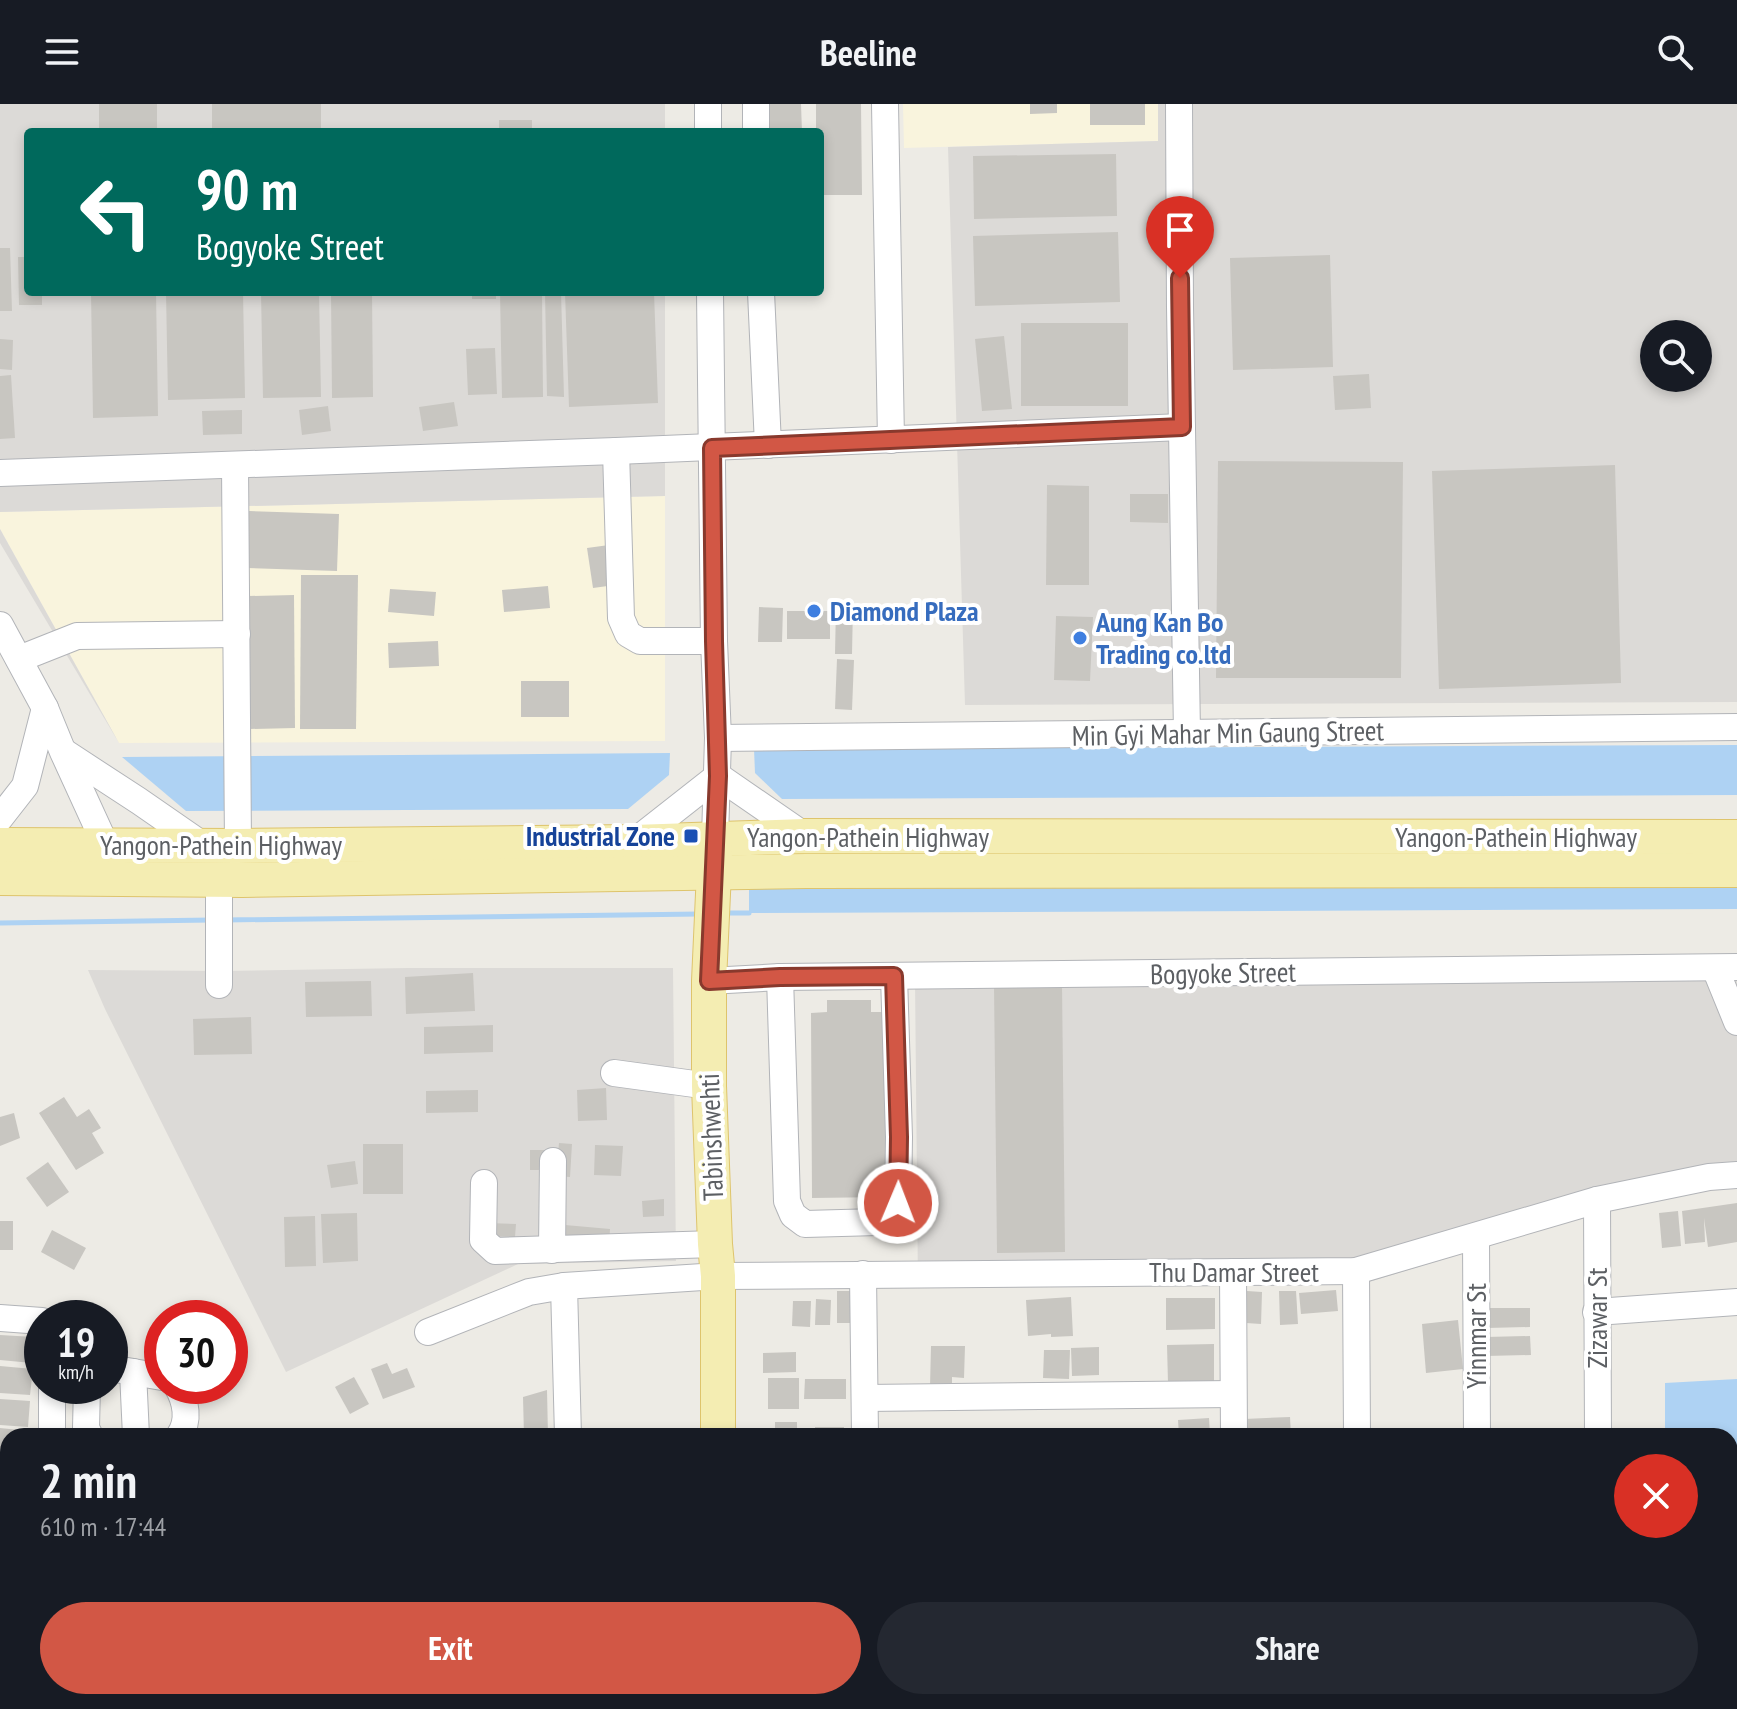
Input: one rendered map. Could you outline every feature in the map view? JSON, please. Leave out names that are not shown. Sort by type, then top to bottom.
[{"type":"main road","name":"Yangon-Pathein Highway","points":[[0,845],[204,846],[238,829],[634,842],[805,836],[1737,837]]},
{"type":"main road","name":"Tabinshwehti","points":[[715,838],[709,981],[709,1086],[716,1260],[718,1428]]},
{"type":"main road","name":"Yangon-Pathein Highway","points":[[0,878],[219,880],[713,900],[806,871],[1737,870]]},
{"type":"street","points":[[708,104],[708,128]]},
{"type":"street","points":[[756,104],[756,128]]},
{"type":"street","points":[[885,104],[891,440]]},
{"type":"street","points":[[1179,104],[1187,733]]},
{"type":"street","points":[[710,296],[718,738],[715,838]]},
{"type":"street","points":[[761,296],[768,445]]},
{"type":"street","points":[[0,473],[712,448],[1182,427]]},
{"type":"street","points":[[616,451],[621,618],[628,634],[640,641],[714,641]]},
{"type":"street","points":[[235,465],[238,829]]},
{"type":"street","points":[[0,625],[45,708],[121,879]]},
{"type":"street","points":[[19,659],[77,636],[237,634]]},
{"type":"street","points":[[0,818],[25,786],[45,708]]},
{"type":"street","name":"Min Gyi Mahar Min Gaung Street","points":[[718,738],[1737,727]]},
{"type":"street","points":[[63,752],[204,846]]},
{"type":"street","points":[[718,776],[805,836]]},
{"type":"street","points":[[634,842],[718,776]]},
{"type":"street","points":[[219,880],[219,985]]},
{"type":"street","points":[[1726,967],[1737,1022]]},
{"type":"street","name":"Bogyoke Street","points":[[709,981],[780,977],[1726,967]]},
{"type":"street","points":[[780,977],[787,1201],[793,1215],[805,1224],[878,1222],[890,1215],[898,1203],[894,976]]},
{"type":"street","points":[[614,1073],[709,1086]]},
{"type":"street","points":[[552,1250],[553,1161]]},
{"type":"street","name":"Thu Damar Street","points":[[716,1260],[863,1274],[1356,1271],[1597,1200],[1709,1177],[1737,1175]]},
{"type":"street","points":[[484,1183],[483,1240],[495,1251],[552,1250],[716,1260]]},
{"type":"street","name":"Zizawar St","points":[[1597,1200],[1598,1428]]},
{"type":"street","name":"Yinnmar St","points":[[1476,1237],[1477,1428]]},
{"type":"street","points":[[428,1332],[529,1292],[716,1260]]},
{"type":"street","points":[[1356,1271],[1357,1428]]},
{"type":"street","points":[[1233,1272],[1234,1428]]},
{"type":"street","points":[[863,1274],[865,1428]]},
{"type":"street","points":[[564,1286],[568,1428]]},
{"type":"street","points":[[1596,1312],[1737,1302]]},
{"type":"street","points":[[0,1318],[24,1320]]},
{"type":"street","points":[[865,1398],[1233,1394]]},
{"type":"street","points":[[128,1401],[134,1428]]},
{"type":"street","points":[[52,1404],[52,1428]]},
{"type":"street","points":[[86,1428],[87,1404]]},
{"type":"street","points":[[184,1404],[187,1415],[184,1428]]},
{"type":"shaded area","points":[[0,104],[665,104],[665,128],[24,128],[24,296],[665,296],[665,496],[0,512]]},
{"type":"shaded area","points":[[903,104],[1158,104],[1158,141],[904,148]]},
{"type":"shaded area","points":[[1158,104],[1737,104],[1737,702],[965,705],[948,147],[1158,141]]},
{"type":"shaded area","points":[[665,496],[665,741],[119,743],[0,529],[0,512]]},
{"type":"shaded area","points":[[0,529],[119,743],[0,543]]},
{"type":"shaded area","points":[[673,968],[676,1261],[518,1264],[286,1372],[88,970]]},
{"type":"shaded area","points":[[1737,974],[1737,1188],[1704,1190],[1609,1209],[1369,1282],[918,1287],[915,979]]},
{"type":"water","points":[[1737,745],[1737,795],[782,799],[755,773],[754,749]]},
{"type":"water","points":[[670,753],[669,775],[628,809],[186,811],[122,757]]},
{"type":"water","points":[[1737,884],[1737,909],[749,913],[749,888]]},
{"type":"water","points":[[1737,1379],[1737,1428],[1665,1428],[1665,1383]]},
{"type":"building","points":[[99,104],[157,104],[157,128],[99,128]]},
{"type":"building","points":[[212,104],[321,104],[321,128],[212,128]]},
{"type":"building","points":[[762,104],[801,104],[802,128],[763,128]]},
{"type":"building","points":[[816,104],[861,104],[862,195],[824,195],[824,128],[816,128]]},
{"type":"building","points":[[1030,104],[1057,104],[1057,113],[1030,114]]},
{"type":"building","points":[[1090,104],[1145,104],[1145,125],[1090,125]]},
{"type":"building","points":[[499,120],[532,120],[532,128],[499,128]]},
{"type":"building","points":[[1116,154],[1117,216],[974,219],[973,156]]},
{"type":"building","points":[[1118,232],[1120,302],[975,306],[973,236]]},
{"type":"building","points":[[0,248],[10,248],[12,311],[0,311]]},
{"type":"building","points":[[1330,255],[1333,367],[1233,370],[1230,258]]},
{"type":"building","points":[[18,257],[24,257],[24,296],[42,296],[42,305],[19,305]]},
{"type":"building","points":[[91,296],[156,296],[158,416],[93,418]]},
{"type":"building","points":[[166,296],[243,296],[245,398],[168,400]]},
{"type":"building","points":[[261,296],[319,296],[321,397],[263,398]]},
{"type":"building","points":[[331,296],[372,296],[373,397],[332,398]]},
{"type":"building","points":[[472,296],[496,296],[496,299],[472,299]]},
{"type":"building","points":[[500,296],[542,296],[543,397],[502,398]]},
{"type":"building","points":[[545,296],[561,296],[564,397],[547,396]]},
{"type":"building","points":[[565,296],[654,296],[658,403],[569,407]]},
{"type":"building","points":[[1021,323],[1128,323],[1128,406],[1021,406]]},
{"type":"building","points":[[1004,336],[1012,409],[982,411],[975,339]]},
{"type":"building","points":[[0,339],[13,340],[12,370],[0,369]]},
{"type":"building","points":[[495,348],[497,394],[468,395],[466,349]]},
{"type":"building","points":[[1369,374],[1371,408],[1335,410],[1333,376]]},
{"type":"building","points":[[11,375],[15,438],[0,439],[0,376]]},
{"type":"building","points":[[454,402],[458,426],[423,431],[419,407]]},
{"type":"building","points":[[328,406],[331,431],[302,435],[299,410]]},
{"type":"building","points":[[242,410],[242,434],[203,435],[202,411]]},
{"type":"building","points":[[1218,461],[1403,462],[1401,678],[1216,678]]},
{"type":"building","points":[[1615,465],[1621,683],[1439,689],[1432,471]]},
{"type":"building","points":[[1047,485],[1089,486],[1089,585],[1046,585]]},
{"type":"building","points":[[1130,494],[1168,494],[1168,523],[1130,522]]},
{"type":"building","points":[[249,511],[339,514],[337,571],[247,568]]},
{"type":"building","points":[[609,545],[615,585],[593,588],[587,548]]},
{"type":"building","points":[[301,575],[358,575],[356,729],[300,729]]},
{"type":"building","points":[[548,586],[550,608],[504,612],[502,590]]},
{"type":"building","points":[[390,589],[436,592],[434,616],[388,612]]},
{"type":"building","points":[[294,595],[295,728],[250,729],[249,596]]},
{"type":"building","points":[[836,606],[853,606],[852,654],[835,654]]},
{"type":"building","points":[[759,607],[783,608],[782,642],[758,642]]},
{"type":"building","points":[[787,611],[830,611],[830,639],[787,639]]},
{"type":"building","points":[[1056,616],[1093,617],[1090,681],[1054,680]]},
{"type":"building","points":[[438,641],[439,666],[389,668],[388,643]]},
{"type":"building","points":[[837,659],[854,660],[852,710],[835,709]]},
{"type":"building","points":[[521,681],[569,681],[569,717],[521,717]]},
{"type":"building","points":[[473,973],[475,1011],[406,1014],[405,977]]},
{"type":"building","points":[[371,981],[372,1016],[306,1017],[305,982]]},
{"type":"building","points":[[1062,984],[1065,1252],[997,1253],[994,985]]},
{"type":"building","points":[[827,1000],[871,1000],[871,1012],[885,1012],[886,1197],[812,1198],[811,1013],[827,1012]]},
{"type":"building","points":[[251,1017],[252,1054],[194,1055],[193,1019]]},
{"type":"building","points":[[493,1025],[493,1052],[424,1054],[424,1027]]},
{"type":"building","points":[[606,1088],[607,1120],[578,1121],[577,1090]]},
{"type":"building","points":[[478,1090],[478,1112],[426,1113],[426,1091]]},
{"type":"building","points":[[64,1097],[77,1117],[89,1109],[101,1128],[92,1133],[104,1153],[76,1170],[39,1113]]},
{"type":"building","points":[[14,1113],[20,1138],[0,1146],[0,1117]]},
{"type":"building","points":[[559,1143],[572,1144],[570,1177],[556,1176]]},
{"type":"building","points":[[363,1144],[403,1144],[403,1194],[363,1194]]},
{"type":"building","points":[[595,1145],[623,1146],[621,1176],[594,1175]]},
{"type":"building","points":[[530,1150],[551,1150],[551,1170],[530,1170]]},
{"type":"building","points":[[355,1161],[358,1184],[331,1188],[327,1165]]},
{"type":"building","points":[[48,1162],[69,1192],[47,1207],[26,1178]]},
{"type":"building","points":[[664,1199],[664,1216],[643,1217],[642,1201]]},
{"type":"building","points":[[1737,1203],[1737,1242],[1708,1247],[1704,1218],[1705,1242],[1685,1244],[1682,1211]]},
{"type":"building","points":[[1678,1211],[1681,1246],[1662,1248],[1659,1213]]},
{"type":"building","points":[[357,1213],[358,1261],[323,1263],[321,1214]]},
{"type":"building","points":[[315,1216],[316,1266],[285,1267],[284,1217]]},
{"type":"building","points":[[0,1221],[13,1221],[13,1250],[0,1250]]},
{"type":"building","points":[[486,1223],[516,1224],[515,1237],[486,1236]]},
{"type":"building","points":[[565,1225],[610,1229],[609,1244],[563,1240]]},
{"type":"building","points":[[52,1230],[86,1248],[74,1270],[41,1252]]},
{"type":"building","points":[[1336,1290],[1338,1311],[1301,1314],[1299,1293]]},
{"type":"building","points":[[837,1291],[852,1291],[853,1323],[837,1323]]},
{"type":"building","points":[[1247,1291],[1262,1292],[1261,1324],[1246,1323]]},
{"type":"building","points":[[1279,1291],[1296,1291],[1298,1324],[1280,1325]]},
{"type":"building","points":[[1071,1297],[1073,1336],[1028,1336],[1026,1300]]},
{"type":"building","points":[[1166,1298],[1215,1298],[1215,1329],[1166,1330]]},
{"type":"building","points":[[816,1299],[831,1300],[830,1325],[815,1325]]},
{"type":"building","points":[[793,1301],[811,1301],[810,1327],[792,1326]]},
{"type":"building","points":[[1487,1308],[1530,1308],[1530,1327],[1487,1328]]},
{"type":"building","points":[[1458,1320],[1463,1369],[1426,1373],[1422,1324]]},
{"type":"building","points":[[0,1335],[24,1336],[24,1362],[0,1360]]},
{"type":"building","points":[[1530,1336],[1531,1355],[1486,1356],[1486,1337]]},
{"type":"building","points":[[1214,1344],[1214,1382],[1168,1383],[1167,1345]]},
{"type":"building","points":[[931,1346],[965,1346],[964,1378],[952,1377],[952,1387],[930,1387]]},
{"type":"building","points":[[1099,1347],[1099,1375],[1072,1376],[1071,1348]]},
{"type":"building","points":[[1044,1350],[1070,1350],[1069,1379],[1043,1378]]},
{"type":"building","points":[[796,1352],[796,1372],[763,1373],[763,1353]]},
{"type":"building","points":[[387,1363],[392,1374],[407,1368],[415,1387],[383,1399],[371,1369]]},
{"type":"building","points":[[0,1366],[24,1368],[24,1395],[0,1393]]},
{"type":"building","points":[[354,1377],[369,1404],[350,1414],[335,1387]]},
{"type":"building","points":[[768,1378],[799,1378],[799,1409],[768,1409]]},
{"type":"building","points":[[805,1379],[846,1379],[846,1399],[804,1399]]},
{"type":"building","points":[[547,1390],[548,1428],[524,1428],[523,1397]]},
{"type":"building","points":[[0,1399],[30,1404],[28,1427],[0,1425]]},
{"type":"building","points":[[1290,1417],[1291,1428],[1244,1428],[1244,1419]]},
{"type":"building","points":[[1209,1418],[1210,1428],[1178,1428],[1178,1420]]},
{"type":"building","points":[[775,1422],[797,1422],[797,1428],[775,1428]]},
{"type":"waterway","points":[[722,913],[749,913]]},
{"type":"waterway","points":[[226,920],[700,914]]},
{"type":"waterway","points":[[0,923],[212,920]]},
{"type":"place","name":"Diamond Plaza","points":[[814,611]]},
{"type":"place","name":"Aung Kan Bo Trading co.ltd","points":[[1080,638]]},
{"type":"place","name":"Industrial Zone","points":[[691,836]]},
{"type":"route","points":[[898,1203],[894,976],[709,981],[718,776],[712,448],[1182,427],[1180,278]]}]
